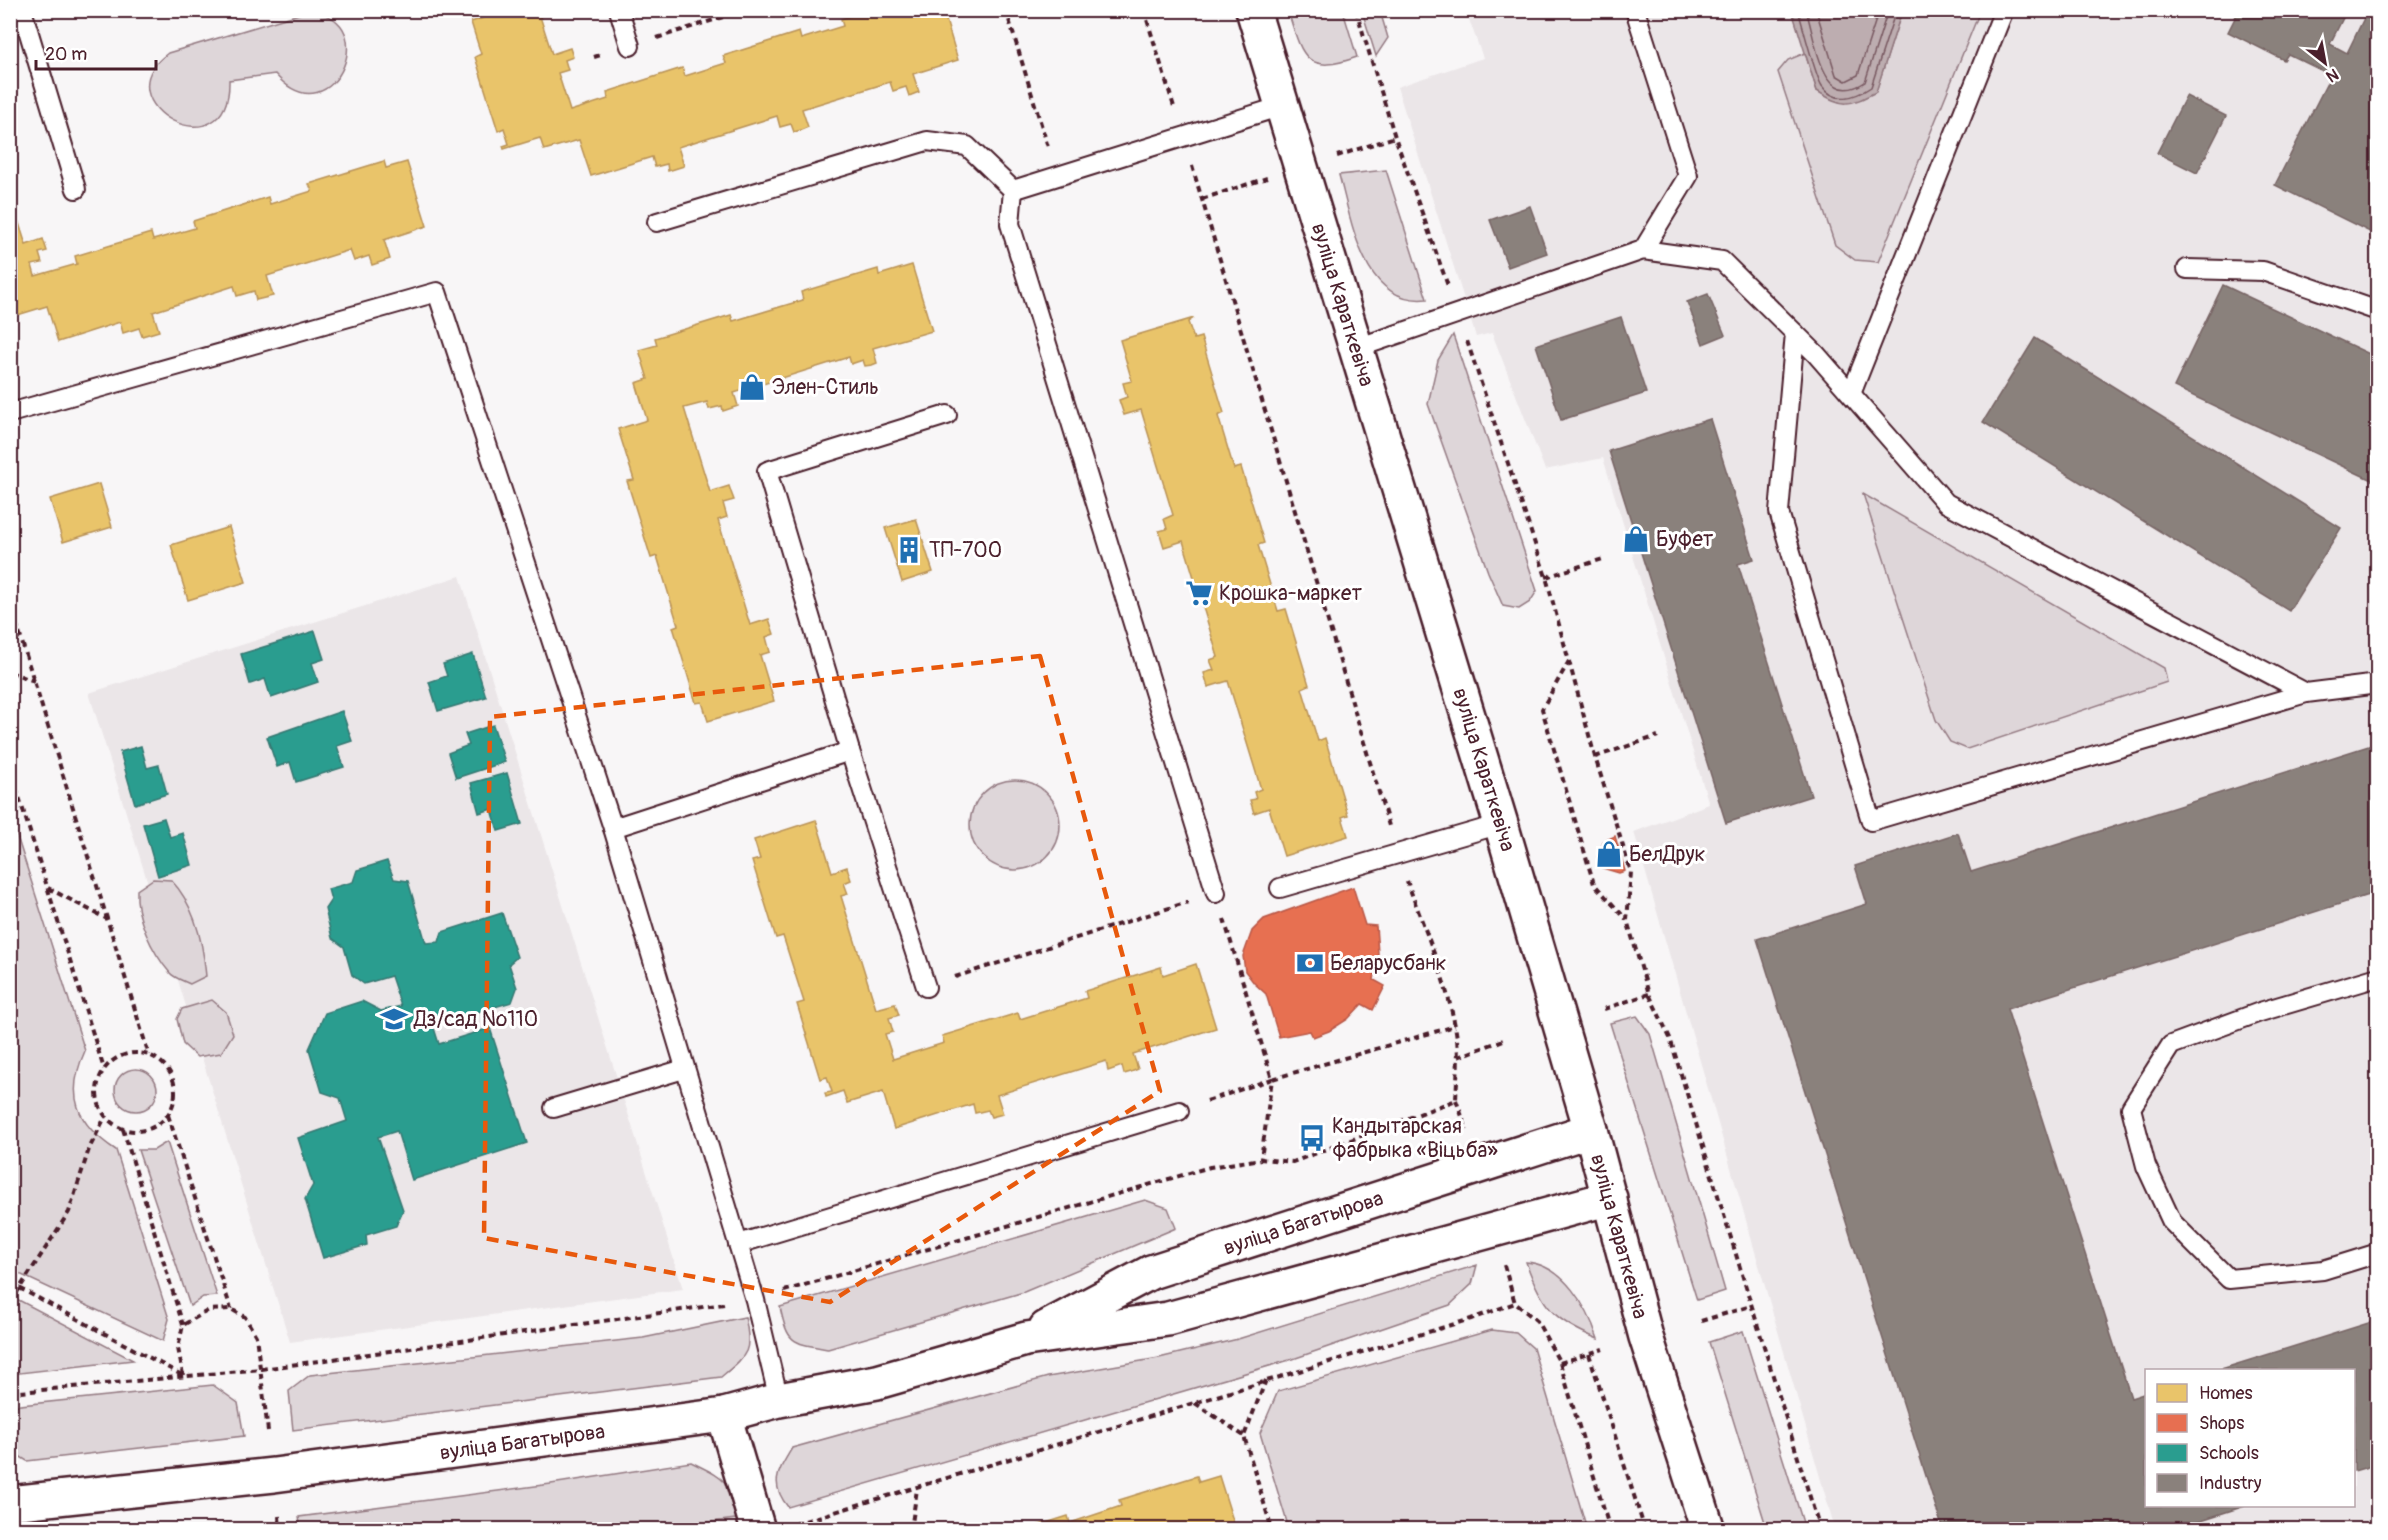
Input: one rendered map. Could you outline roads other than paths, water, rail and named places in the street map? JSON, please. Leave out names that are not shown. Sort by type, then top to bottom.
[{"type":"street","name":"вуліца Караткевіча","points":[[1253,10],[1501,824],[1611,1198],[1646,1337],[1708,1530]]},
{"type":"street","name":"вуліца Багатырова","points":[[1026,1339],[1151,1272],[1591,1130]]},
{"type":"street","name":"вуліца Багатырова","points":[[10,1503],[274,1475],[724,1415],[779,1400],[877,1382],[1026,1339],[1168,1319],[1611,1198]]},
{"type":"street","points":[[724,1415],[758,1530]]},
{"type":"lane","points":[[22,10],[76,189]]},
{"type":"lane","points":[[619,10],[630,46]]},
{"type":"lane","points":[[1635,10],[1688,176],[1643,250]]},
{"type":"lane","points":[[1851,394],[2004,10]]},
{"type":"lane","points":[[1013,190],[1282,106]]},
{"type":"lane","points":[[657,222],[927,141],[967,146],[1013,190]]},
{"type":"lane","points":[[1013,190],[1010,224],[1216,893]]},
{"type":"lane","points":[[1357,348],[1643,250],[1722,261],[1795,333],[1946,503],[2306,693]]},
{"type":"lane","points":[[2187,269],[2264,271],[2378,311]]},
{"type":"lane","points":[[10,413],[436,292],[613,828],[755,1300],[779,1400]]},
{"type":"lane","points":[[1795,333],[1779,512],[1871,821],[2306,693],[2378,684]]},
{"type":"lane","points":[[926,987],[850,751],[767,471],[947,415]]},
{"type":"lane","points":[[613,828],[850,751]]},
{"type":"lane","points":[[1280,888],[1501,824]]},
{"type":"lane","points":[[2378,977],[2260,1012],[2171,1046],[2131,1108],[2146,1166],[2172,1222],[2229,1279],[2323,1270],[2378,1253]]},
{"type":"lane","points":[[554,1108],[684,1069]]},
{"type":"lane","points":[[738,1244],[1179,1111]]},
{"type":"water","points":[[1792,11],[1902,11],[1876,92],[1846,103],[1834,100],[1817,91]]},
{"type":"place","name":"Элен-Стиль","points":[[752,387]]},
{"type":"place","name":"Буфет","points":[[1636,539]]},
{"type":"place","name":"ТП-700","points":[[909,550]]},
{"type":"place","name":"Крошка-маркет","points":[[1199,593]]},
{"type":"place","name":"БелДрук","points":[[1609,854]]},
{"type":"place","name":"Беларусбанк","points":[[1310,963]]},
{"type":"place","name":"Дз/сад №110","points":[[394,1019]]},
{"type":"place","name":"Кандытарская фабрыка «Віцьба»","points":[[1312,1138]]}]
